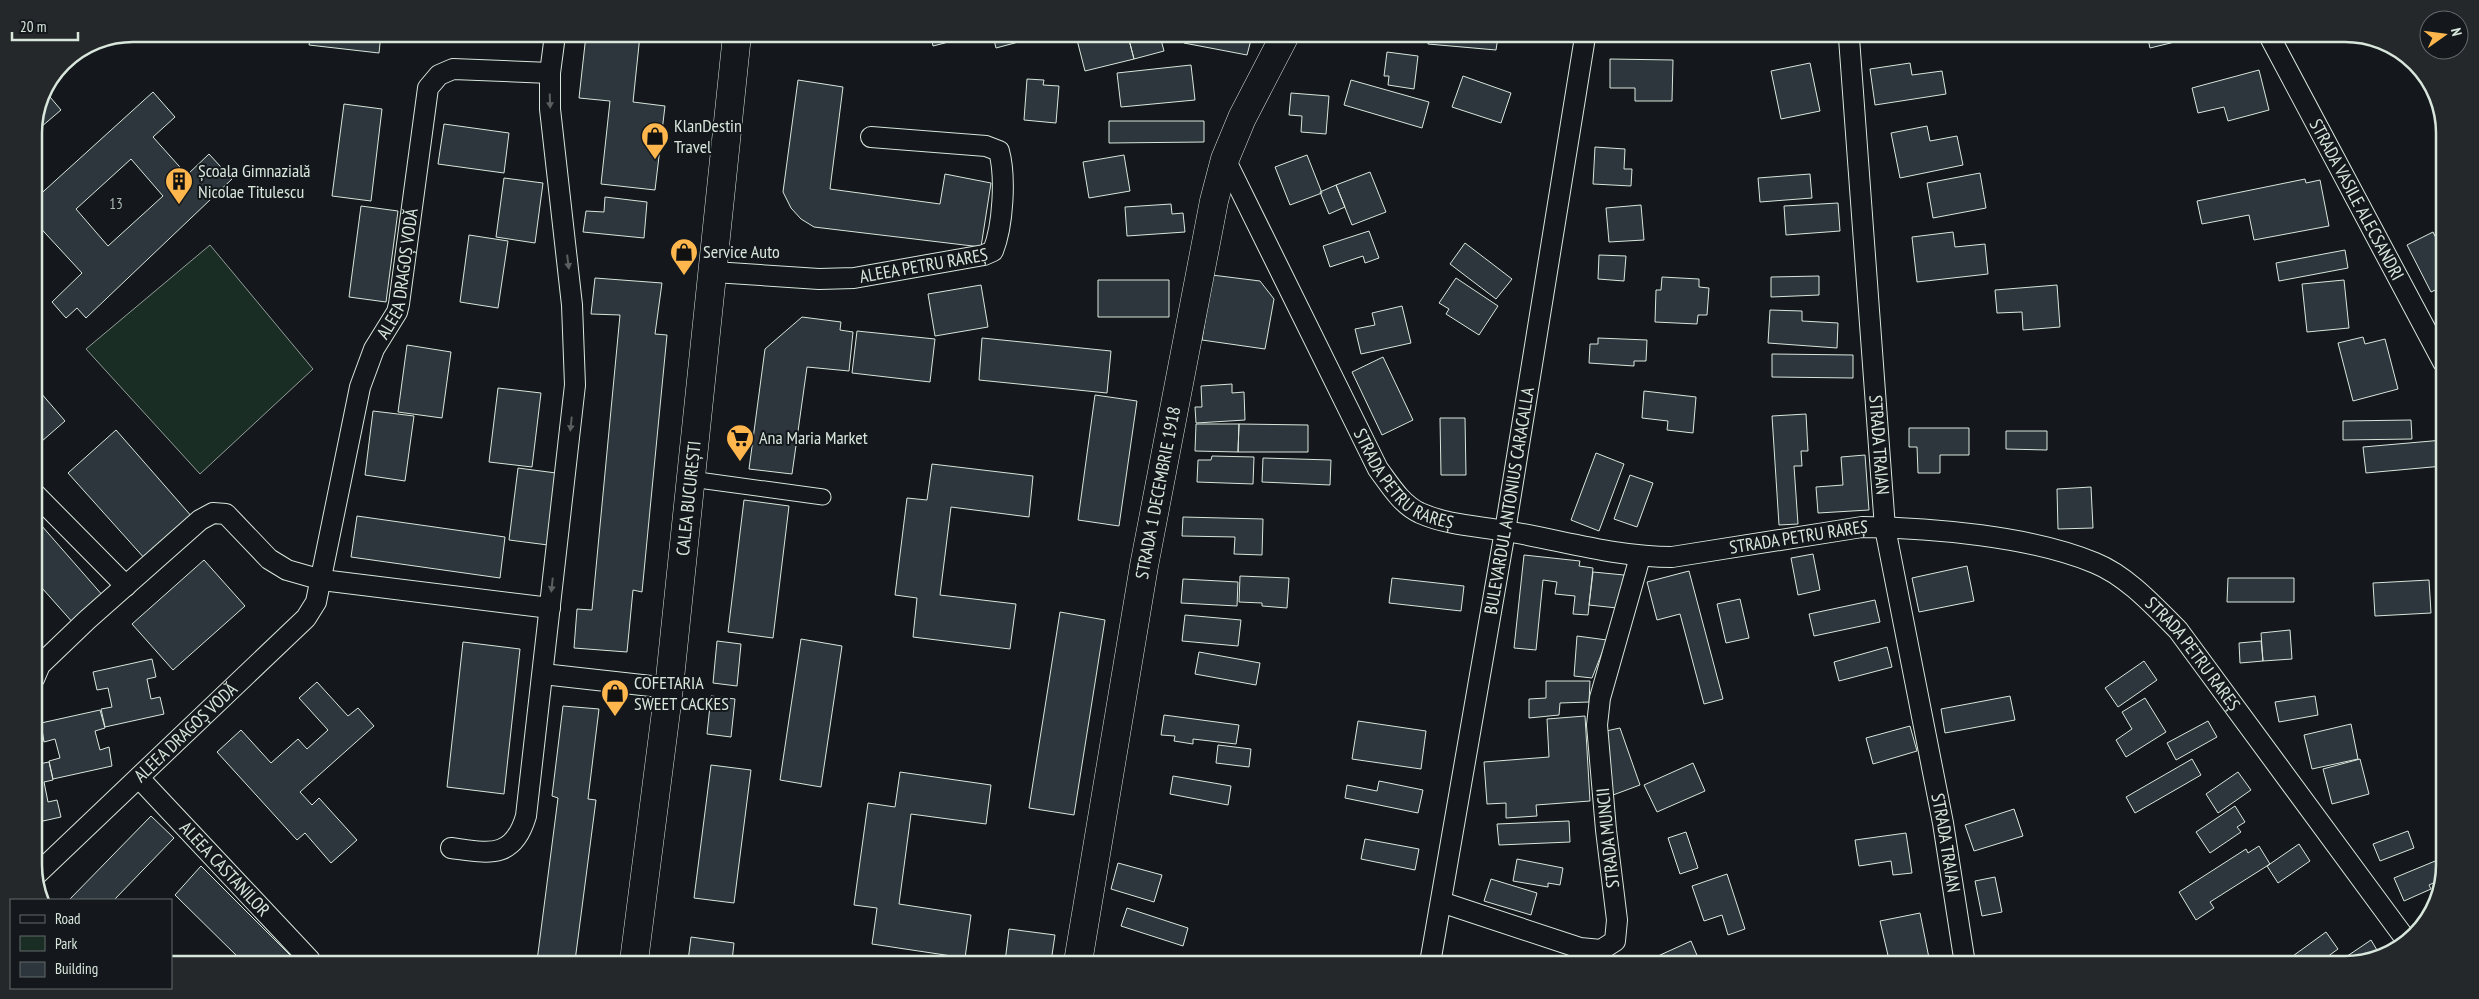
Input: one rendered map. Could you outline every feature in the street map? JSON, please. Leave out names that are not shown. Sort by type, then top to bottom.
[{"type":"main road","name":"CALEA BUCUREȘTI","points":[[635,956],[669,688],[714,272],[736,42]]},
{"type":"main road","name":"STRADA 1 DECEMBRIE 1918","points":[[1079,956],[1144,566],[1214,201],[1225,158],[1242,118],[1281,42]]},
{"type":"street","points":[[451,848],[478,852],[504,850],[513,844],[521,832],[526,816],[575,385],[576,360],[571,295],[550,108],[550,73],[555,42]]},
{"type":"street","name":"BULEVARDUL ANTONIUS CARACALLA","points":[[1431,956],[1505,531],[1584,42]]},
{"type":"street","name":"STRADA TRAIAN","points":[[1849,42],[1885,528],[1943,823],[1964,956]]},
{"type":"street","name":"STRADA VASILE ALECSANDRI","points":[[2273,42],[2436,349]]},
{"type":"street","name":"ALEEA DRAGOȘ VODĂ","points":[[43,868],[306,618],[316,602],[360,387],[374,349],[397,312],[399,304],[428,88],[439,75],[453,69],[550,73]]},
{"type":"street","name":"ALEEA PETRU RAREȘ","points":[[714,272],[819,279],[854,278],[984,256],[993,251],[999,236],[1000,227],[1003,165],[999,151],[986,146],[871,137]]},
{"type":"street","name":"STRADA PETRU RAREȘ","points":[[1225,158],[1378,469],[1398,496],[1418,512],[1450,523],[1505,531],[1640,557],[1672,556],[1862,528],[1885,528],[1966,533],[2049,548],[2097,563],[2140,592],[2178,630],[2403,936]]},
{"type":"street","points":[[691,479],[823,497]]},
{"type":"street","points":[[42,502],[126,586]]},
{"type":"street","points":[[43,663],[200,520],[213,514],[226,514],[269,559],[286,570],[322,580],[550,608]]},
{"type":"street","name":"STRADA MUNCII","points":[[1441,902],[1580,948],[1601,950],[1614,941],[1618,932],[1606,830],[1597,725],[1600,698],[1640,557]]},
{"type":"street","points":[[543,674],[669,688]]},
{"type":"street","name":"ALEEA CASTANILOR","points":[[139,778],[306,956]]},
{"type":"green space","points":[[210,245],[313,369],[200,474],[86,349]]},
{"type":"building","points":[[310,42],[380,42],[379,53],[309,45]]},
{"type":"building","points":[[585,42],[639,42],[633,102],[665,106],[655,190],[601,184],[610,101],[579,98]]},
{"type":"building","points":[[932,42],[949,42],[933,46]]},
{"type":"building","points":[[994,42],[1018,42],[996,48]]},
{"type":"building","points":[[1078,42],[1130,42],[1134,59],[1085,71]]},
{"type":"building","points":[[1130,42],[1162,42],[1164,51],[1134,59]]},
{"type":"building","points":[[1184,42],[1250,42],[1247,55]]},
{"type":"building","points":[[1428,42],[1497,42],[1496,50],[1428,44]]},
{"type":"building","points":[[2149,42],[2175,42],[2150,48]]},
{"type":"building","points":[[1387,52],[1418,56],[1414,89],[1388,85],[1389,76],[1384,76]]},
{"type":"building","points":[[1610,59],[1673,60],[1672,101],[1635,101],[1635,88],[1610,88]]},
{"type":"building","points":[[1810,63],[1820,111],[1781,119],[1771,71]]},
{"type":"building","points":[[1910,63],[1912,75],[1942,71],[1946,94],[1875,105],[1870,69]]},
{"type":"building","points":[[1191,65],[1195,100],[1121,107],[1117,73]]},
{"type":"building","points":[[2259,70],[2269,110],[2228,121],[2224,107],[2198,113],[2192,88]]},
{"type":"building","points":[[1463,76],[1511,93],[1501,123],[1452,107]]},
{"type":"building","points":[[1027,79],[1044,80],[1043,85],[1059,86],[1056,123],[1024,120]]},
{"type":"building","points":[[798,80],[843,87],[830,189],[940,204],[945,174],[991,183],[981,247],[814,227],[801,219],[791,208],[783,192]]},
{"type":"building","points":[[1351,80],[1429,102],[1422,128],[1344,105]]},
{"type":"building","name":"Școala Gimnazială Nicolae Titulescu","points":[[153,92],[175,117],[153,137],[187,175],[209,154],[232,179],[86,318],[77,308],[66,318],[52,302],[82,273],[42,230],[42,193]],"holes":[[[131,159],[163,196],[108,246],[76,209]]]},
{"type":"building","points":[[1291,93],[1329,96],[1326,134],[1301,132],[1302,116],[1289,115]]},
{"type":"building","points":[[50,97],[61,110],[43,126]]},
{"type":"building","points":[[344,104],[382,109],[371,201],[332,196]]},
{"type":"building","points":[[1109,121],[1204,121],[1204,142],[1109,143]]},
{"type":"building","points":[[444,124],[509,133],[504,173],[438,164]]},
{"type":"building","points":[[1927,126],[1930,141],[1957,136],[1963,165],[1900,178],[1891,133]]},
{"type":"building","points":[[1595,147],[1625,149],[1624,169],[1632,169],[1631,186],[1593,184]]},
{"type":"building","points":[[1124,155],[1130,191],[1089,198],[1083,162]]},
{"type":"building","points":[[1307,155],[1322,193],[1290,205],[1275,167]]},
{"type":"building","points":[[1370,172],[1386,212],[1352,225],[1336,185]]},
{"type":"building","points":[[1980,173],[1986,208],[1933,218],[1927,183]]},
{"type":"building","points":[[1810,174],[1812,198],[1760,202],[1758,178]]},
{"type":"building","points":[[504,178],[543,183],[535,243],[496,237]]},
{"type":"building","points":[[2305,179],[2306,183],[2320,180],[2329,226],[2254,240],[2249,215],[2202,224],[2197,201]]},
{"type":"building","points":[[1336,185],[1345,207],[1329,214],[1320,192]]},
{"type":"building","points":[[605,197],[647,202],[644,238],[583,232],[586,211],[604,212]]},
{"type":"building","points":[[1838,203],[1840,231],[1786,235],[1784,206]]},
{"type":"building","points":[[1171,204],[1172,214],[1183,213],[1185,232],[1127,236],[1125,207]]},
{"type":"building","points":[[1641,205],[1644,240],[1609,242],[1606,208]]},
{"type":"building","points":[[361,206],[398,211],[386,302],[349,297]]},
{"type":"building","points":[[1369,231],[1379,258],[1365,263],[1363,256],[1330,267],[1323,246]]},
{"type":"building","points":[[1953,232],[1955,247],[1985,244],[1988,274],[1917,282],[1912,237]]},
{"type":"building","points":[[2433,232],[2436,238],[2436,290],[2431,292],[2407,245]]},
{"type":"building","points":[[469,235],[508,241],[498,308],[460,302]]},
{"type":"building","points":[[1465,243],[1512,279],[1496,299],[1450,264]]},
{"type":"building","points":[[2345,250],[2348,268],[2279,281],[2276,263]]},
{"type":"building","points":[[1599,255],[1626,256],[1624,281],[1598,279]]},
{"type":"building","points":[[1212,275],[1260,281],[1274,299],[1265,349],[1202,340]]},
{"type":"building","points":[[1819,276],[1819,295],[1771,297],[1771,277]]},
{"type":"building","points":[[1662,277],[1699,279],[1699,287],[1709,288],[1707,315],[1698,315],[1697,324],[1655,322],[1656,290],[1661,290]]},
{"type":"building","points":[[595,278],[662,283],[655,334],[667,335],[642,592],[633,590],[627,652],[574,648],[577,609],[592,610],[620,315],[591,314]]},
{"type":"building","points":[[1456,278],[1498,306],[1479,335],[1446,314],[1449,309],[1439,303]]},
{"type":"building","points":[[1098,280],[1169,280],[1169,317],[1098,317]]},
{"type":"building","points":[[2344,280],[2349,328],[2307,332],[2302,284]]},
{"type":"building","points":[[981,285],[988,327],[935,336],[928,294]]},
{"type":"building","points":[[2057,285],[2060,327],[2023,330],[2022,312],[1997,313],[1995,290]]},
{"type":"building","points":[[1402,306],[1411,343],[1361,354],[1355,329],[1375,325],[1372,313]]},
{"type":"building","points":[[1770,310],[1802,311],[1802,321],[1838,323],[1837,348],[1768,343]]},
{"type":"building","points":[[802,317],[841,322],[840,330],[853,332],[849,371],[807,367],[792,474],[749,469],[765,349]]},
{"type":"building","points":[[857,331],[935,339],[930,382],[852,373]]},
{"type":"building","points":[[2363,337],[2365,344],[2385,339],[2398,389],[2353,401],[2338,343]]},
{"type":"building","points":[[982,338],[1111,351],[1107,393],[979,380]]},
{"type":"building","points":[[1598,338],[1647,340],[1646,361],[1634,361],[1634,366],[1589,363],[1590,344],[1598,344]]},
{"type":"building","points":[[407,345],[451,352],[442,418],[398,412]]},
{"type":"building","points":[[1772,354],[1853,355],[1853,378],[1772,377]]},
{"type":"building","points":[[1383,357],[1413,420],[1382,435],[1352,372]]},
{"type":"building","points":[[1232,384],[1232,393],[1244,392],[1245,420],[1196,423],[1195,407],[1202,407],[1201,386]]},
{"type":"building","points":[[498,388],[541,393],[532,467],[489,462]]},
{"type":"building","points":[[1644,391],[1696,397],[1693,433],[1667,430],[1668,421],[1642,418]]},
{"type":"building","points":[[42,395],[65,421],[42,441]]},
{"type":"building","points":[[1095,395],[1137,401],[1119,526],[1078,520]]},
{"type":"building","points":[[373,411],[414,416],[405,481],[365,475]]},
{"type":"building","points":[[1806,414],[1808,451],[1801,451],[1802,466],[1794,466],[1798,524],[1779,525],[1772,416]]},
{"type":"building","points":[[1440,418],[1465,418],[1466,475],[1441,475]]},
{"type":"building","points":[[2411,420],[2412,439],[2343,440],[2343,421]]},
{"type":"building","points":[[1196,424],[1239,424],[1238,452],[1195,451]]},
{"type":"building","points":[[1239,424],[1308,425],[1308,452],[1238,452]]},
{"type":"building","points":[[1909,428],[1969,428],[1969,455],[1940,455],[1940,473],[1918,473],[1917,447],[1909,447]]},
{"type":"building","points":[[116,430],[193,518],[146,560],[68,473]]},
{"type":"building","points":[[2006,431],[2047,431],[2047,450],[2006,449]]},
{"type":"building","points":[[2436,441],[2436,467],[2366,473],[2363,447]]},
{"type":"building","points":[[1596,453],[1624,464],[1599,531],[1571,520]]},
{"type":"building","points":[[1865,455],[1869,510],[1818,513],[1816,487],[1843,485],[1841,457]]},
{"type":"building","points":[[1212,456],[1254,457],[1253,484],[1197,482],[1198,460],[1211,460]]},
{"type":"building","points":[[1263,458],[1331,460],[1330,485],[1262,482]]},
{"type":"building","points":[[932,464],[1033,476],[1029,517],[951,507],[940,595],[1016,604],[1010,649],[913,637],[917,598],[895,595],[907,498],[927,500]]},
{"type":"building","points":[[518,468],[556,473],[548,545],[509,540]]},
{"type":"building","points":[[1630,475],[1653,483],[1637,527],[1614,519]]},
{"type":"building","points":[[2091,487],[2093,528],[2058,529],[2057,489]]},
{"type":"building","points":[[744,500],[789,506],[773,638],[728,632]]},
{"type":"building","points":[[357,516],[505,537],[500,578],[351,557]]},
{"type":"building","points":[[1183,517],[1263,519],[1262,555],[1234,554],[1235,537],[1182,536]]},
{"type":"building","points":[[43,527],[104,597],[74,624],[43,589]]},
{"type":"building","points":[[1813,554],[1820,590],[1798,595],[1791,558]]},
{"type":"building","points":[[1524,555],[1580,561],[1579,566],[1593,568],[1588,615],[1573,614],[1575,596],[1555,594],[1557,582],[1543,580],[1536,650],[1514,648]]},
{"type":"building","points":[[204,560],[245,606],[173,670],[132,624]]},
{"type":"building","points":[[1967,566],[1974,601],[1919,612],[1912,578]]},
{"type":"building","points":[[1689,571],[1723,699],[1704,704],[1680,614],[1657,620],[1647,582]]},
{"type":"building","points":[[1593,572],[1624,575],[1617,608],[1589,605]]},
{"type":"building","points":[[1240,576],[1289,578],[1287,608],[1262,606],[1262,603],[1239,602]]},
{"type":"building","points":[[1392,578],[1464,586],[1461,611],[1389,603]]},
{"type":"building","points":[[2228,578],[2294,578],[2294,602],[2227,602]]},
{"type":"building","points":[[1183,579],[1238,582],[1237,606],[1181,603]]},
{"type":"building","points":[[2429,580],[2431,613],[2375,616],[2373,583]]},
{"type":"building","points":[[1740,599],[1749,638],[1726,643],[1717,604]]},
{"type":"building","points":[[1875,600],[1880,622],[1814,636],[1809,614]]},
{"type":"building","points":[[1060,612],[1105,620],[1074,815],[1029,808]]},
{"type":"building","points":[[1185,615],[1241,620],[1238,646],[1182,641]]},
{"type":"building","points":[[2290,630],[2292,659],[2263,661],[2261,633]]},
{"type":"building","points":[[1577,636],[1607,640],[1592,678],[1574,676]]},
{"type":"building","points":[[801,639],[842,646],[821,787],[780,780]]},
{"type":"building","points":[[717,641],[741,644],[737,686],[713,683]]},
{"type":"building","points":[[2261,641],[2263,661],[2240,663],[2239,643]]},
{"type":"building","points":[[463,642],[520,649],[504,794],[447,787]]},
{"type":"building","points":[[1887,647],[1892,667],[1839,681],[1834,662]]},
{"type":"building","points":[[1199,652],[1260,663],[1256,685],[1195,674]]},
{"type":"building","points":[[152,659],[156,677],[147,679],[151,699],[160,697],[164,714],[105,727],[101,709],[112,707],[108,688],[97,690],[93,672]]},
{"type":"building","points":[[2144,661],[2157,680],[2118,707],[2105,688]]},
{"type":"building","points":[[1546,681],[1590,681],[1589,702],[1560,703],[1559,715],[1529,718],[1529,699],[1546,698]]},
{"type":"building","points":[[317,682],[348,716],[358,708],[374,726],[300,792],[312,805],[319,798],[357,840],[331,863],[305,833],[297,840],[217,752],[241,730],[271,763],[298,739],[307,749],[328,730],[299,698]]},
{"type":"building","points":[[711,696],[735,699],[731,737],[707,734]]},
{"type":"building","points":[[2010,696],[2015,720],[1945,733],[1941,709]]},
{"type":"building","points":[[2315,696],[2318,715],[2279,722],[2275,702]]},
{"type":"building","points":[[2145,698],[2166,732],[2126,757],[2116,740],[2132,729],[2122,712]]},
{"type":"building","points":[[563,706],[599,709],[588,799],[596,800],[576,956],[538,956],[558,798],[552,796]]},
{"type":"building","points":[[100,710],[105,728],[95,731],[100,750],[109,747],[112,766],[53,779],[49,761],[60,758],[55,739],[44,742],[43,723]]},
{"type":"building","points":[[1164,715],[1239,725],[1236,744],[1193,739],[1193,744],[1174,741],[1175,736],[1161,735]]},
{"type":"building","points":[[1585,716],[1590,801],[1536,805],[1537,816],[1506,818],[1506,803],[1487,804],[1484,762],[1549,757],[1547,719]]},
{"type":"building","points":[[1358,721],[1426,731],[1421,769],[1352,759]]},
{"type":"building","points":[[2208,721],[2217,737],[2176,760],[2167,743]]},
{"type":"building","points":[[2351,724],[2358,759],[2312,769],[2304,735]]},
{"type":"building","points":[[1910,726],[1917,751],[1873,764],[1866,738]]},
{"type":"building","points":[[1620,728],[1640,785],[1613,795],[1606,731]]},
{"type":"building","points":[[1218,745],[1251,749],[1249,767],[1216,763]]},
{"type":"building","points":[[2192,759],[2201,775],[2135,813],[2126,797]]},
{"type":"building","points":[[2360,759],[2369,794],[2332,804],[2323,769]]},
{"type":"building","points":[[49,762],[53,780],[44,782],[48,802],[57,800],[61,817],[43,821],[43,763]]},
{"type":"building","points":[[1693,763],[1705,791],[1657,812],[1644,785]]},
{"type":"building","points":[[711,765],[751,770],[734,903],[694,898]]},
{"type":"building","points":[[900,772],[991,785],[986,824],[911,814],[899,904],[971,915],[965,956],[952,956],[872,944],[877,908],[854,905],[868,803],[895,807]]},
{"type":"building","points":[[2238,772],[2251,790],[2218,813],[2206,794]]},
{"type":"building","points":[[1173,776],[1231,786],[1228,805],[1170,794]]},
{"type":"building","points":[[1379,781],[1423,790],[1418,813],[1345,798],[1347,785],[1377,791]]},
{"type":"building","points":[[2235,806],[2245,822],[2237,827],[2241,832],[2210,853],[2196,832]]},
{"type":"building","points":[[2014,809],[2023,836],[1974,851],[1965,825]]},
{"type":"building","points":[[151,816],[174,838],[115,899],[70,899]]},
{"type":"building","points":[[1569,821],[1570,842],[1499,845],[1497,824]]},
{"type":"building","points":[[2408,831],[2414,848],[2380,861],[2373,844]]},
{"type":"building","points":[[1686,832],[1698,868],[1680,874],[1668,838]]},
{"type":"building","points":[[1906,833],[1912,873],[1893,875],[1891,861],[1859,866],[1855,840]]},
{"type":"building","points":[[1365,839],[1419,849],[1415,870],[1361,859]]},
{"type":"building","points":[[2299,844],[2310,861],[2278,883],[2267,866]]},
{"type":"building","points":[[2259,846],[2270,864],[2210,902],[2214,908],[2196,920],[2179,892],[2246,849],[2248,853]]},
{"type":"building","points":[[1517,859],[1563,868],[1560,885],[1548,883],[1548,887],[1513,881]]},
{"type":"building","points":[[2436,861],[2436,877],[2435,882],[2429,885],[2431,889],[2404,901],[2394,878]]},
{"type":"building","points":[[1118,863],[1162,875],[1154,902],[1111,889]]},
{"type":"building","points":[[201,866],[291,956],[237,956],[175,895]]},
{"type":"building","points":[[1727,874],[1745,929],[1728,935],[1722,915],[1704,921],[1692,886]]},
{"type":"building","points":[[1995,877],[2002,912],[1982,916],[1975,881]]},
{"type":"building","points":[[1491,879],[1537,893],[1531,915],[1484,901]]},
{"type":"building","points":[[1127,908],[1188,928],[1183,946],[1121,926]]},
{"type":"building","points":[[1920,913],[1929,956],[1888,956],[1880,921]]},
{"type":"building","points":[[1009,929],[1055,935],[1052,956],[1006,956]]},
{"type":"building","points":[[2326,932],[2338,949],[2328,956],[2293,956]]},
{"type":"building","points":[[691,937],[734,943],[733,956],[689,956]]},
{"type":"building","points":[[2371,940],[2377,951],[2363,955],[2347,956]]},
{"type":"building","points":[[1691,941],[1697,956],[1658,956]]},
{"type":"place","name":"KlanDestin Travel","points":[[655,160]]},
{"type":"place","name":"Școala Gimnazială Nicolae Titulescu","points":[[179,205]]},
{"type":"place","name":"Service Auto","points":[[684,276]]},
{"type":"place","name":"Ana Maria Market","points":[[740,462]]},
{"type":"place","name":"COFETARIA SWEET CACKES","points":[[615,717]]}]
